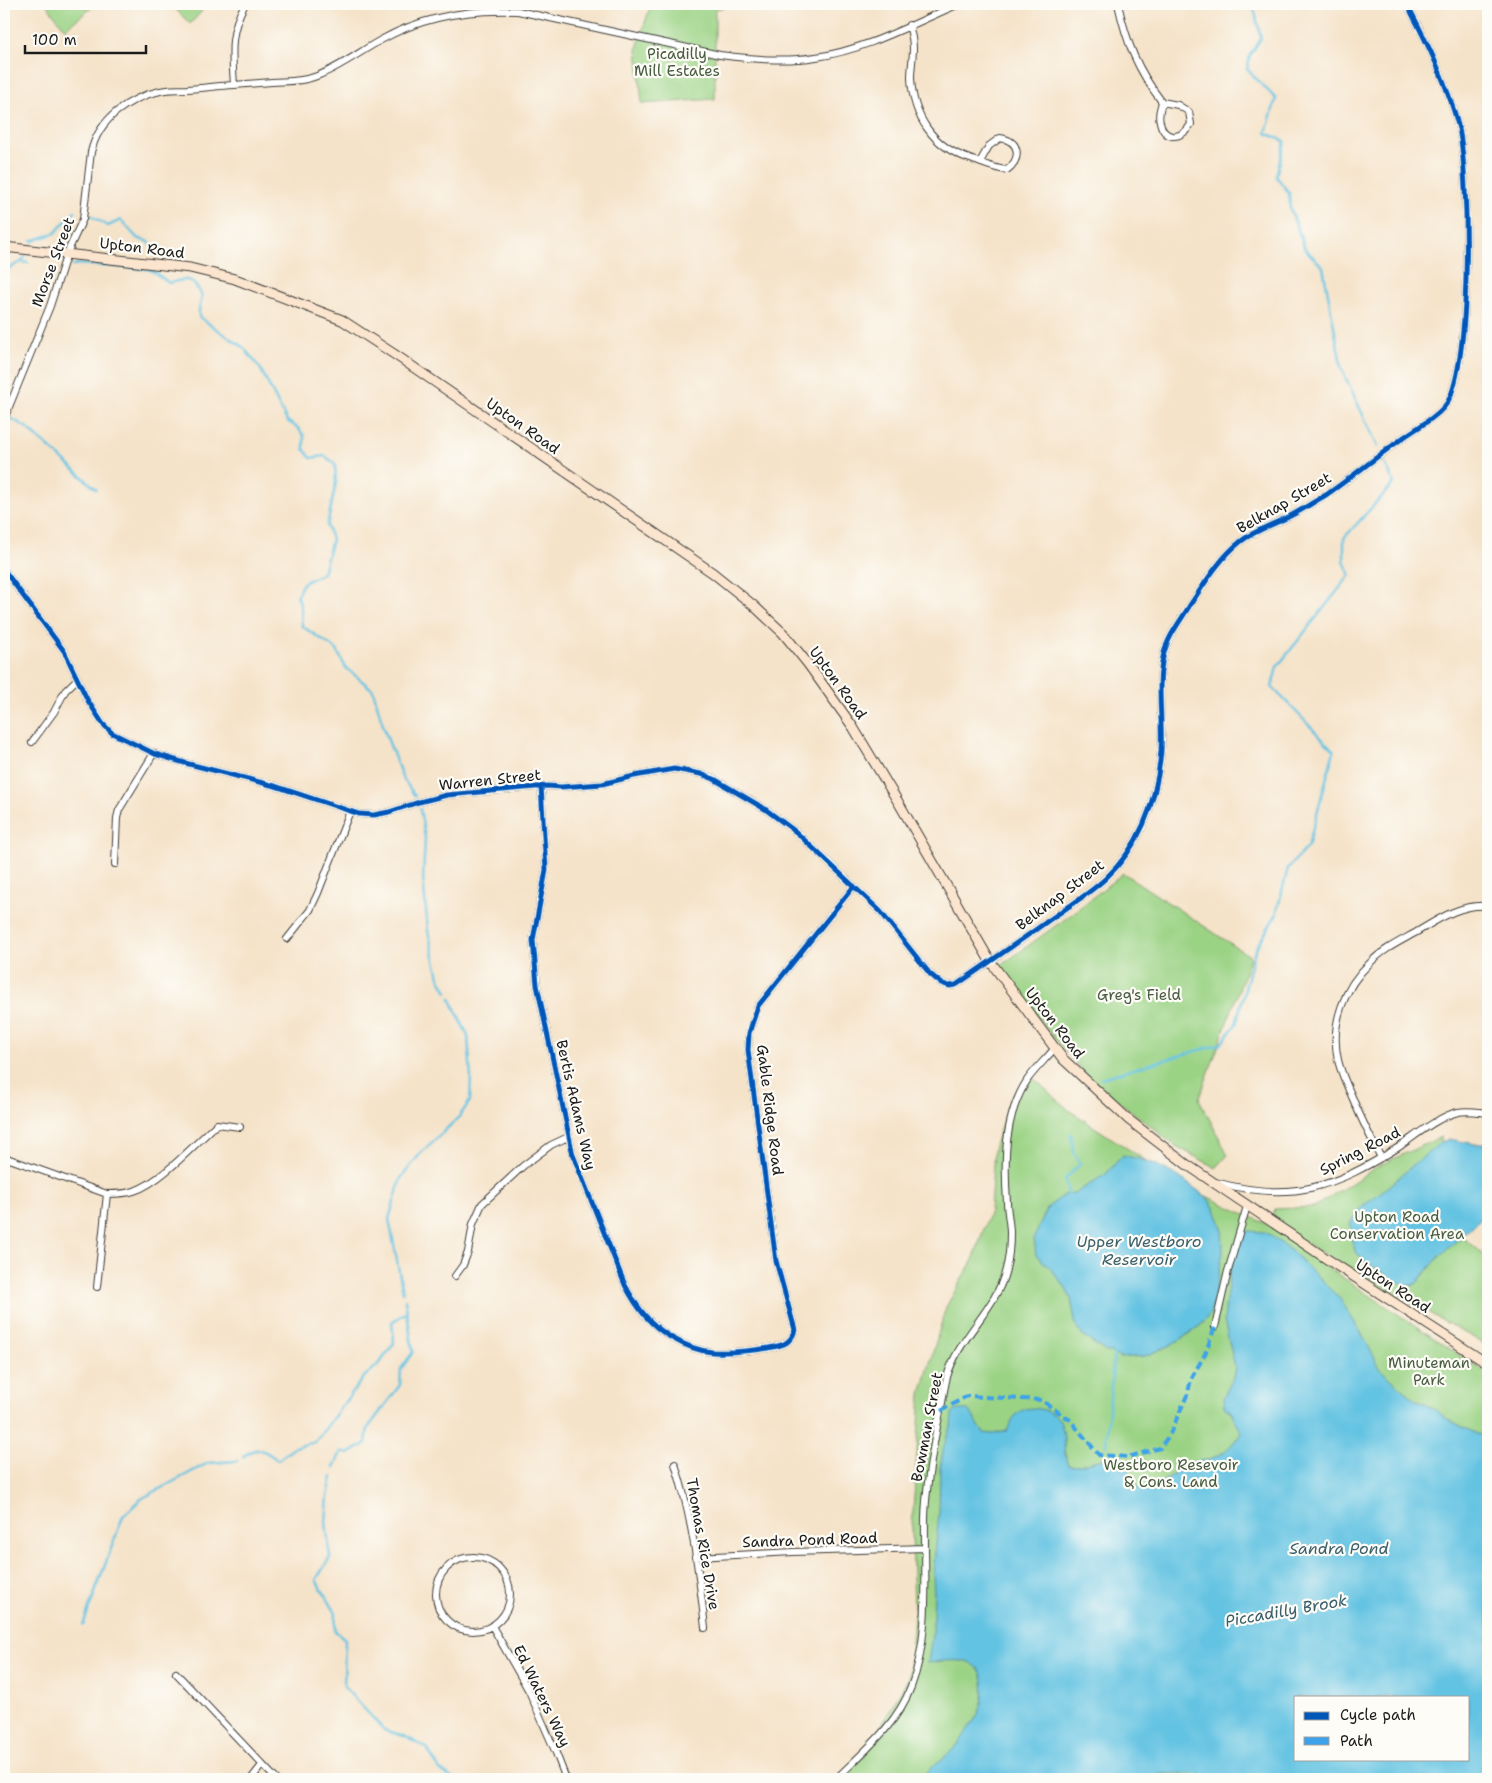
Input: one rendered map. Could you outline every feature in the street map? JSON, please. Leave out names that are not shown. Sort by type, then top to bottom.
[{"type":"main road","name":"Upton Road","points":[[4,247],[190,268],[235,279],[342,320],[713,573],[753,605],[783,633],[808,664],[853,727],[990,961],[1063,1060],[1129,1120],[1208,1180],[1488,1364]]},
{"type":"street","points":[[234,85],[231,52],[233,31],[245,4]]},
{"type":"street","name":"Morse Street","points":[[4,419],[50,306],[67,254],[83,219],[94,141],[104,124],[114,113],[128,103],[161,90],[302,80],[328,71],[382,39],[411,26],[443,17],[494,10],[518,10],[720,55],[770,60],[792,60],[817,57],[873,42],[959,4]]},
{"type":"street","points":[[1118,4],[1128,44],[1140,72],[1162,102],[1178,105],[1188,112],[1191,124],[1187,131],[1180,136],[1168,134],[1162,129],[1159,114],[1162,102]]},
{"type":"street","name":"Belknap Street","points":[[990,961],[1085,896],[1121,863],[1142,832],[1152,804],[1160,755],[1161,670],[1164,652],[1168,640],[1224,557],[1253,533],[1292,515],[1328,493],[1436,415],[1446,406],[1454,390],[1465,307],[1466,201],[1460,134],[1449,93],[1407,4]]},
{"type":"street","points":[[909,25],[913,47],[911,78],[917,112],[923,125],[941,144],[954,153],[997,169],[1006,170],[1013,165],[1017,157],[1016,149],[1012,142],[1000,138],[989,146],[980,162]]},
{"type":"street","name":"Warren Street","points":[[4,570],[64,651],[77,679],[103,724],[112,733],[154,753],[275,786],[359,814],[374,815],[447,795],[541,786],[602,784],[651,772],[674,769],[701,774],[714,779],[780,818],[804,838],[880,911],[930,974],[941,983],[949,986],[956,985],[990,961]]},
{"type":"street","points":[[32,742],[54,712],[65,691],[77,679]]},
{"type":"street","points":[[115,864],[119,810],[154,753]]},
{"type":"street","name":"Bertis Adams Way","points":[[541,786],[546,870],[533,940],[537,985],[568,1137],[579,1175],[624,1285],[645,1318],[674,1339],[691,1347],[711,1352],[769,1348],[784,1344],[792,1338]]},
{"type":"street","points":[[286,939],[310,910],[350,811]]},
{"type":"street","name":"Gable Ridge Road","points":[[792,1338],[795,1330],[776,1260],[748,1050],[748,1033],[758,1006],[854,886]]},
{"type":"street","points":[[1381,1158],[1343,1077],[1338,1060],[1335,1042],[1341,1006],[1348,990],[1358,975],[1371,961],[1385,951],[1464,907],[1488,906]]},
{"type":"street","name":"Bowman Street","points":[[836,1779],[885,1730],[911,1689],[919,1662],[924,1625],[925,1516],[928,1485],[936,1431],[948,1376],[963,1344],[1001,1284],[1006,1270],[1010,1233],[1005,1178],[1009,1125],[1017,1100],[1028,1079],[1054,1049]]},
{"type":"street","name":"Spring Road","points":[[1208,1180],[1259,1191],[1295,1192],[1330,1183],[1381,1158],[1440,1120],[1456,1112],[1474,1111],[1488,1113]]},
{"type":"street","points":[[4,1157],[107,1194],[123,1194],[148,1186],[217,1124],[240,1127]]},
{"type":"street","points":[[455,1276],[463,1265],[468,1252],[473,1224],[482,1204],[550,1145],[568,1137]]},
{"type":"street","points":[[97,1287],[107,1194]]},
{"type":"street","points":[[1215,1327],[1228,1271],[1247,1206]]},
{"type":"street","name":"Thomas Rice Drive","points":[[675,1464],[684,1491],[705,1628]]},
{"type":"street","name":"Sandra Pond Road","points":[[695,1558],[793,1552],[925,1548]]},
{"type":"street","points":[[480,1557],[492,1562],[504,1575],[508,1584],[508,1605],[503,1617],[492,1626],[478,1630],[462,1629],[452,1624],[440,1609],[437,1602],[436,1588],[439,1580],[448,1567],[460,1558],[480,1557]]},
{"type":"street","name":"Ed Waters Way","points":[[492,1626],[528,1691],[566,1779]]},
{"type":"street","points":[[176,1673],[276,1779]]},
{"type":"street","points":[[251,1779],[262,1765]]},
{"type":"green space","points":[[46,4],[96,4],[65,29]]},
{"type":"green space","points":[[171,4],[195,4],[202,11],[190,24]]},
{"type":"green space","name":"Picadilly Mill Estates","points":[[651,4],[745,4],[715,9],[715,99],[642,104],[637,48]]},
{"type":"green space","name":"Greg's Field","points":[[1123,873],[1251,957],[1199,1099],[1228,1155],[1216,1168],[1174,1145],[1086,1075],[1049,1032],[1000,966],[1072,914]]},
{"type":"green space","name":"Sandra Pond","points":[[1032,1077],[1070,1111],[1151,1164],[1206,1196],[1284,1232],[1270,1223],[1275,1209],[1314,1207],[1380,1165],[1441,1137],[1460,1235],[1488,1259],[1488,1346],[1285,1232],[1315,1259],[1488,1374],[1488,1779],[839,1779],[863,1757],[909,1677],[914,1616],[912,1526],[921,1394],[946,1307],[974,1258],[990,1211],[994,1149],[1007,1108]]},
{"type":"water","points":[[1449,1139],[1475,1144],[1488,1144],[1488,1209],[1478,1221],[1439,1257],[1416,1284],[1409,1285],[1398,1282],[1363,1260],[1355,1251],[1350,1234],[1351,1221],[1363,1206],[1440,1143]]},
{"type":"water","name":"Upper Westboro Reservoir","points":[[1123,1155],[1155,1164],[1179,1177],[1207,1197],[1215,1209],[1222,1227],[1223,1252],[1212,1309],[1201,1325],[1174,1344],[1145,1356],[1120,1358],[1110,1352],[1106,1352],[1083,1336],[1076,1326],[1071,1299],[1065,1287],[1050,1268],[1036,1255],[1034,1238],[1048,1207],[1064,1195],[1077,1192],[1106,1174]]},
{"type":"water","name":"Sandra Pond","points":[[1248,1231],[1263,1232],[1270,1235],[1293,1252],[1340,1299],[1381,1370],[1415,1399],[1431,1407],[1449,1420],[1477,1434],[1488,1435],[1488,1779],[1204,1779],[1202,1775],[1161,1774],[1138,1779],[923,1779],[931,1768],[952,1751],[962,1739],[976,1718],[981,1707],[983,1695],[982,1676],[979,1669],[974,1665],[959,1661],[928,1663],[932,1635],[933,1574],[939,1513],[940,1468],[944,1446],[951,1427],[952,1415],[958,1410],[968,1410],[984,1433],[993,1434],[1007,1431],[1011,1421],[1023,1410],[1033,1408],[1050,1412],[1061,1423],[1068,1465],[1073,1466],[1098,1460],[1114,1459],[1129,1470],[1138,1488],[1152,1487],[1193,1462],[1209,1460],[1226,1450],[1241,1432],[1231,1412],[1224,1406],[1223,1399],[1233,1377],[1235,1367],[1224,1321],[1230,1272],[1239,1241]]},
{"type":"waterway","name":"Piccadilly Brook","points":[[1253,4],[1261,38],[1250,55],[1247,69],[1276,99],[1266,133],[1285,141],[1276,176],[1289,193],[1290,208],[1305,249],[1323,267],[1342,370],[1378,447]]},
{"type":"waterway","points":[[32,241],[55,233],[75,211]]},
{"type":"waterway","points":[[91,216],[108,226],[121,220],[137,238],[149,242],[152,248]]},
{"type":"waterway","points":[[4,271],[21,262],[25,257]]},
{"type":"waterway","points":[[21,262],[28,263]]},
{"type":"waterway","points":[[73,266],[77,264],[148,269],[154,272]]},
{"type":"waterway","points":[[154,269],[154,272],[169,283],[189,280],[195,285],[202,296],[199,317],[243,347],[260,368],[287,421],[298,428],[304,436],[304,449],[311,458],[325,456],[335,464],[336,483],[327,526],[332,539],[323,573],[303,583],[297,595],[301,607],[302,626],[337,650],[345,667],[373,690],[385,732],[402,777],[415,796]]},
{"type":"waterway","points":[[10,418],[26,427],[96,489]]},
{"type":"waterway","name":"Piccadilly Brook","points":[[1101,1078],[1221,1044],[1236,1024],[1255,950],[1276,915],[1288,868],[1308,846],[1334,751],[1272,687],[1277,667],[1350,575],[1344,561],[1344,538],[1394,483],[1383,459]]},
{"type":"waterway","points":[[420,809],[425,838],[423,878],[428,931],[439,977],[447,992]]},
{"type":"waterway","points":[[403,1292],[389,1219],[401,1178],[420,1154],[459,1117],[470,1101],[471,1077],[468,1036],[450,998]]},
{"type":"waterway","name":"Piccadilly Brook","points":[[1069,1196],[1065,1179],[1080,1164],[1073,1151],[1071,1134]]},
{"type":"waterway","points":[[334,1467],[341,1452],[349,1454],[366,1443],[368,1428],[400,1385],[401,1369],[413,1352],[405,1300]]},
{"type":"waterway","points":[[243,1457],[253,1451],[261,1450],[278,1460],[295,1447],[315,1442],[364,1377],[380,1363],[394,1343],[392,1322],[407,1312]]},
{"type":"waterway","name":"Piccadilly Brook","points":[[1106,1445],[1114,1352]]},
{"type":"waterway","points":[[83,1625],[123,1516],[141,1499],[208,1463],[237,1461]]},
{"type":"waterway","points":[[332,1477],[326,1522],[330,1557],[316,1580],[336,1613],[335,1631],[345,1639],[344,1687],[384,1730],[404,1736],[427,1748],[439,1769],[453,1779]]},
{"type":"marked path","points":[[941,1411],[967,1396],[1041,1400],[1070,1420],[1099,1455],[1128,1457],[1160,1448],[1170,1434],[1188,1393],[1191,1379],[1205,1354],[1215,1327]]},
{"type":"cycle path","points":[[4,570],[64,651],[88,701],[103,724],[112,733],[155,754],[275,786],[359,814],[374,815],[447,795],[547,786],[561,787],[602,784],[674,769],[701,774],[714,779],[765,809],[796,832],[880,911],[930,974],[941,983],[949,986],[956,985],[1093,889],[1119,865],[1129,851],[1146,820],[1156,787],[1161,751],[1160,677],[1164,653],[1179,622],[1219,564],[1246,537],[1294,514],[1326,495],[1428,421],[1444,407],[1453,388],[1460,356],[1466,273],[1465,187],[1462,153],[1459,129],[1449,97],[1430,50],[1407,4]]},
{"type":"cycle path","points":[[541,786],[546,870],[533,940],[537,985],[573,1155],[625,1285],[634,1301],[651,1322],[664,1333],[681,1343],[697,1349],[719,1352],[769,1348],[786,1343],[795,1330],[776,1261],[748,1050],[749,1033],[758,1006],[854,886]]},
{"type":"park label","name":"Upton Road Conservation Area","points":[[1397,1226]]},
{"type":"park label","name":"Minuteman Park","points":[[1429,1372]]},
{"type":"park label","name":"Westboro Resevoir & Cons. Land","points":[[1171,1474]]}]
